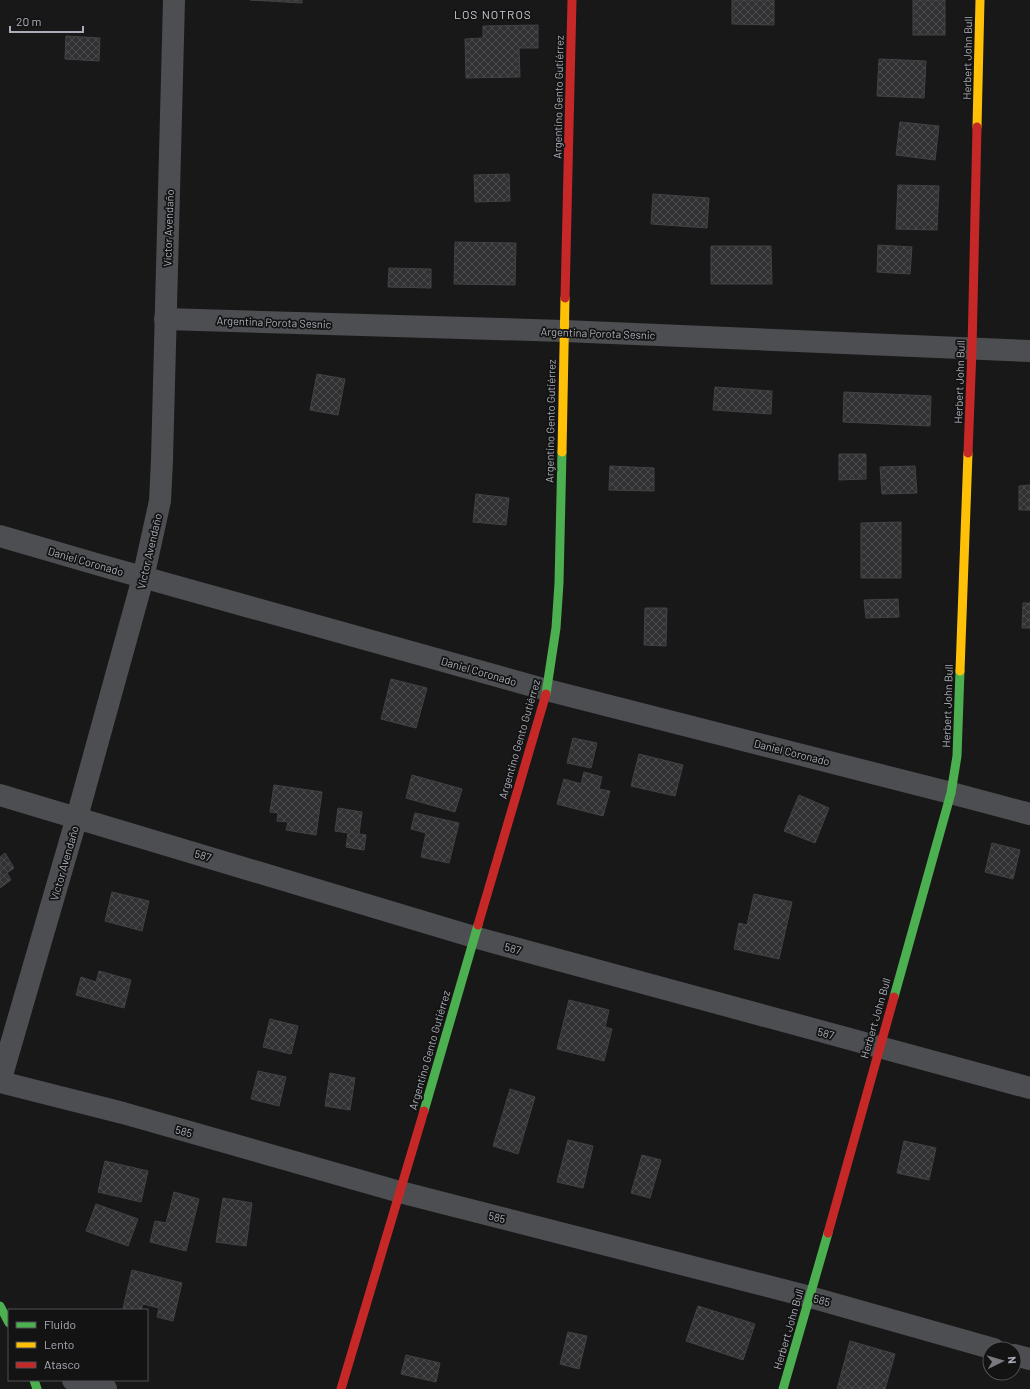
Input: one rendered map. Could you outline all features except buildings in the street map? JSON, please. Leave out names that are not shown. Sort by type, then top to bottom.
[{"type":"street","name":"Víctor Avendaño","points":[[0,1082],[77,818],[143,578],[160,502],[174,0]]},
{"type":"street","name":"Argentino Gento Gutiérrez","points":[[341,1389],[547,690],[557,613],[572,0]]},
{"type":"street","name":"Herbert John Bull","points":[[783,1389],[951,793],[957,756],[972,348],[980,0]]},
{"type":"street","name":"Argentina Porota Sesnic","points":[[165,319],[564,331],[1030,351]]},
{"type":"street","name":"Daniel Coronado","points":[[0,536],[143,578],[547,690],[1030,814]]},
{"type":"street","name":"587","points":[[0,795],[474,937],[1030,1088]]},
{"type":"street","name":"585","points":[[0,1082],[123,1113],[400,1192],[810,1297],[982,1346]]},
{"type":"street","points":[[0,1306],[8,1321]]},
{"type":"street","points":[[77,1381],[106,1389]]},
{"type":"traffic: fast","points":[[546,694],[556,628],[559,583],[562,452]]},
{"type":"traffic: fast","points":[[894,997],[951,793],[957,756],[960,671]]},
{"type":"traffic: fast","points":[[424,1111],[478,925]]},
{"type":"traffic: fast","points":[[783,1389],[828,1233]]},
{"type":"traffic: fast","points":[[0,1306],[8,1321]]},
{"type":"traffic: fast","points":[[34,1381],[37,1389]]},
{"type":"traffic: slow","points":[[977,127],[980,0]]},
{"type":"traffic: slow","points":[[562,452],[565,298]]},
{"type":"traffic: slow","points":[[960,671],[968,453]]},
{"type":"traffic: jam","points":[[565,298],[572,0]]},
{"type":"traffic: jam","points":[[968,453],[977,127]]},
{"type":"traffic: jam","points":[[478,925],[546,694]]},
{"type":"traffic: jam","points":[[828,1233],[894,997]]},
{"type":"traffic: jam","points":[[341,1389],[424,1111]]},
{"type":"district","name":"LOS NOTROS","points":[[493,14]]}]
